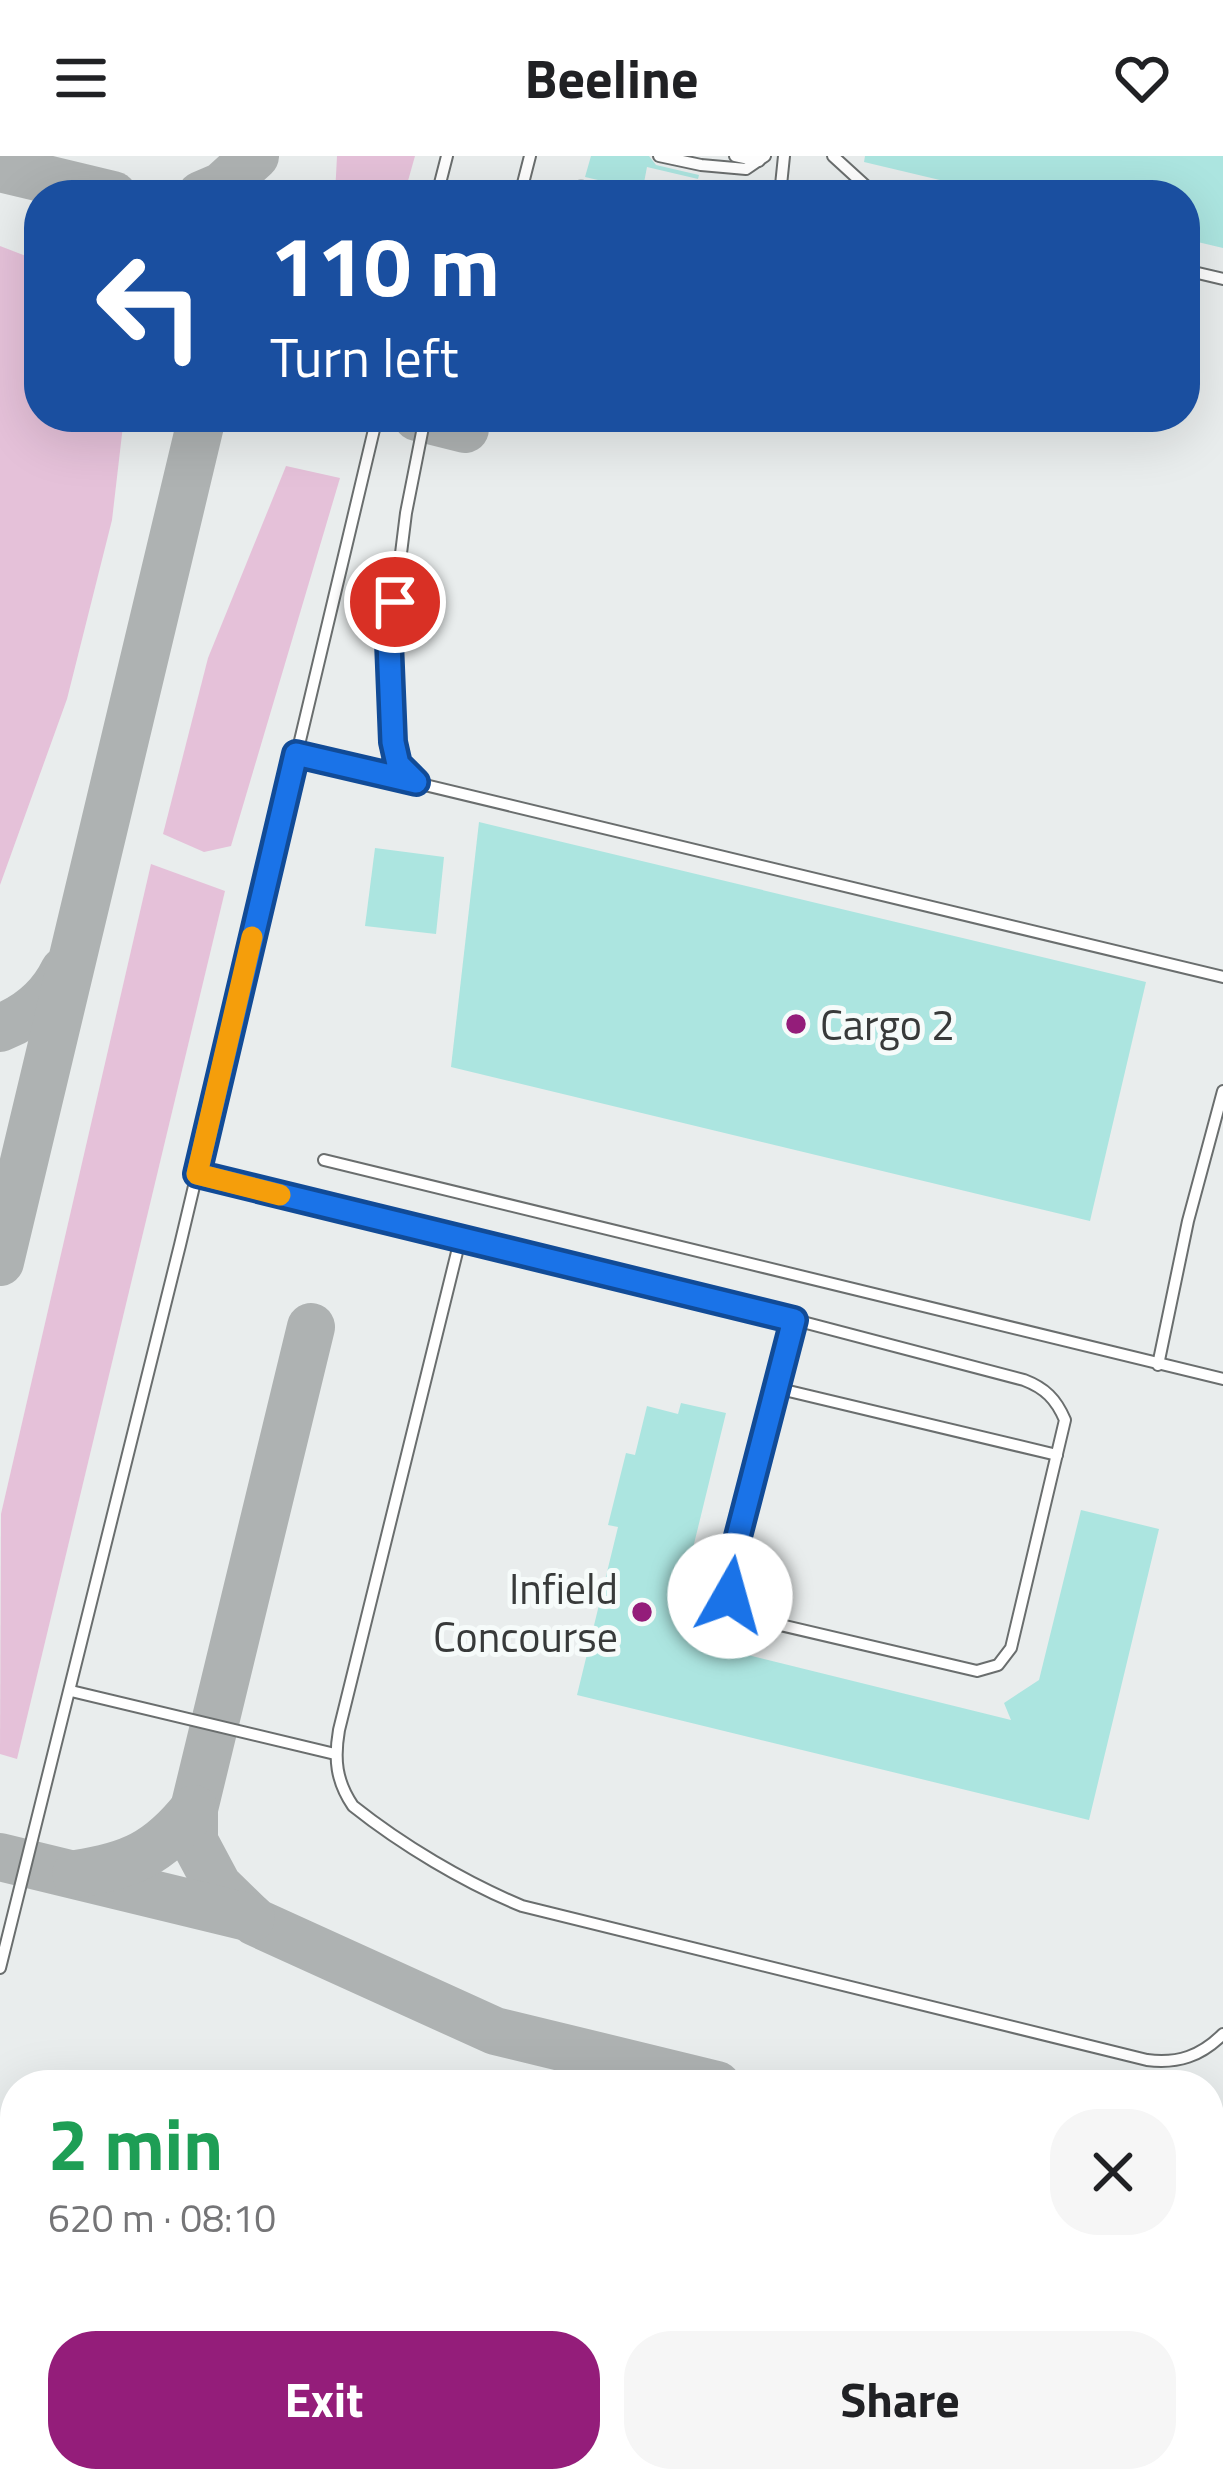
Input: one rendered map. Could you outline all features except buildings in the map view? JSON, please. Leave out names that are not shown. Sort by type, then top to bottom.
[{"type":"lane","points":[[659,156],[701,166],[746,169],[762,158]]},
{"type":"lane","points":[[736,156],[762,158]]},
{"type":"lane","points":[[833,156],[859,180]]},
{"type":"lane","points":[[0,1968],[197,1174],[373,432]]},
{"type":"lane","points":[[416,782],[398,764],[393,742],[389,642],[422,432]]},
{"type":"lane","points":[[296,754],[1223,977]]},
{"type":"lane","points":[[1158,1365],[1188,1221],[1223,1090]]},
{"type":"lane","points":[[324,1160],[1223,1379]]},
{"type":"lane","points":[[197,1174],[794,1320],[1038,1385],[1059,1406],[1065,1420],[1012,1648],[998,1665],[977,1671],[759,1620],[737,1607],[727,1584],[794,1320]]},
{"type":"lane","points":[[460,1240],[334,1754],[343,1792],[353,1807],[448,1870],[522,1906],[1133,2058],[1171,2063],[1207,2048],[1223,2034]]},
{"type":"lane","points":[[776,1388],[1057,1455]]},
{"type":"lane","points":[[70,1691],[334,1754]]},
{"type":"shaded area","points":[[337,156],[415,156],[408,180],[336,180]]},
{"type":"shaded area","points":[[0,246],[24,255],[24,432],[122,432],[112,520],[67,699],[0,885]]},
{"type":"shaded area","points":[[286,466],[340,478],[231,846],[204,852],[163,834],[208,658]]},
{"type":"shaded area","points":[[151,864],[225,891],[17,1759],[0,1754],[1,1514]]},
{"type":"taxiway","points":[[229,180],[255,156]]},
{"type":"taxiway","points":[[0,168],[50,180]]},
{"type":"taxiway","points":[[0,1262],[198,432]]},
{"type":"taxiway","points":[[0,1028],[38,1006],[64,971]]},
{"type":"taxiway","points":[[311,1327],[194,1809],[194,1841],[218,1886],[255,1922],[495,2031],[655,2070]]},
{"type":"taxiway","points":[[76,1874],[142,1855],[168,1837],[194,1809]]},
{"type":"taxiway","points":[[0,1857],[251,1918]]},
{"type":"slow traffic","points":[[252,937],[197,1174],[280,1195]]},
{"type":"place","name":"Cargo 2","points":[[796,1024]]},
{"type":"place","name":"Infield Concourse","points":[[642,1612]]},
{"type":"route","points":[[395,602],[389,642],[393,742],[398,764],[416,782],[296,754],[197,1174],[794,1320],[729,1571],[730,1596]]}]
